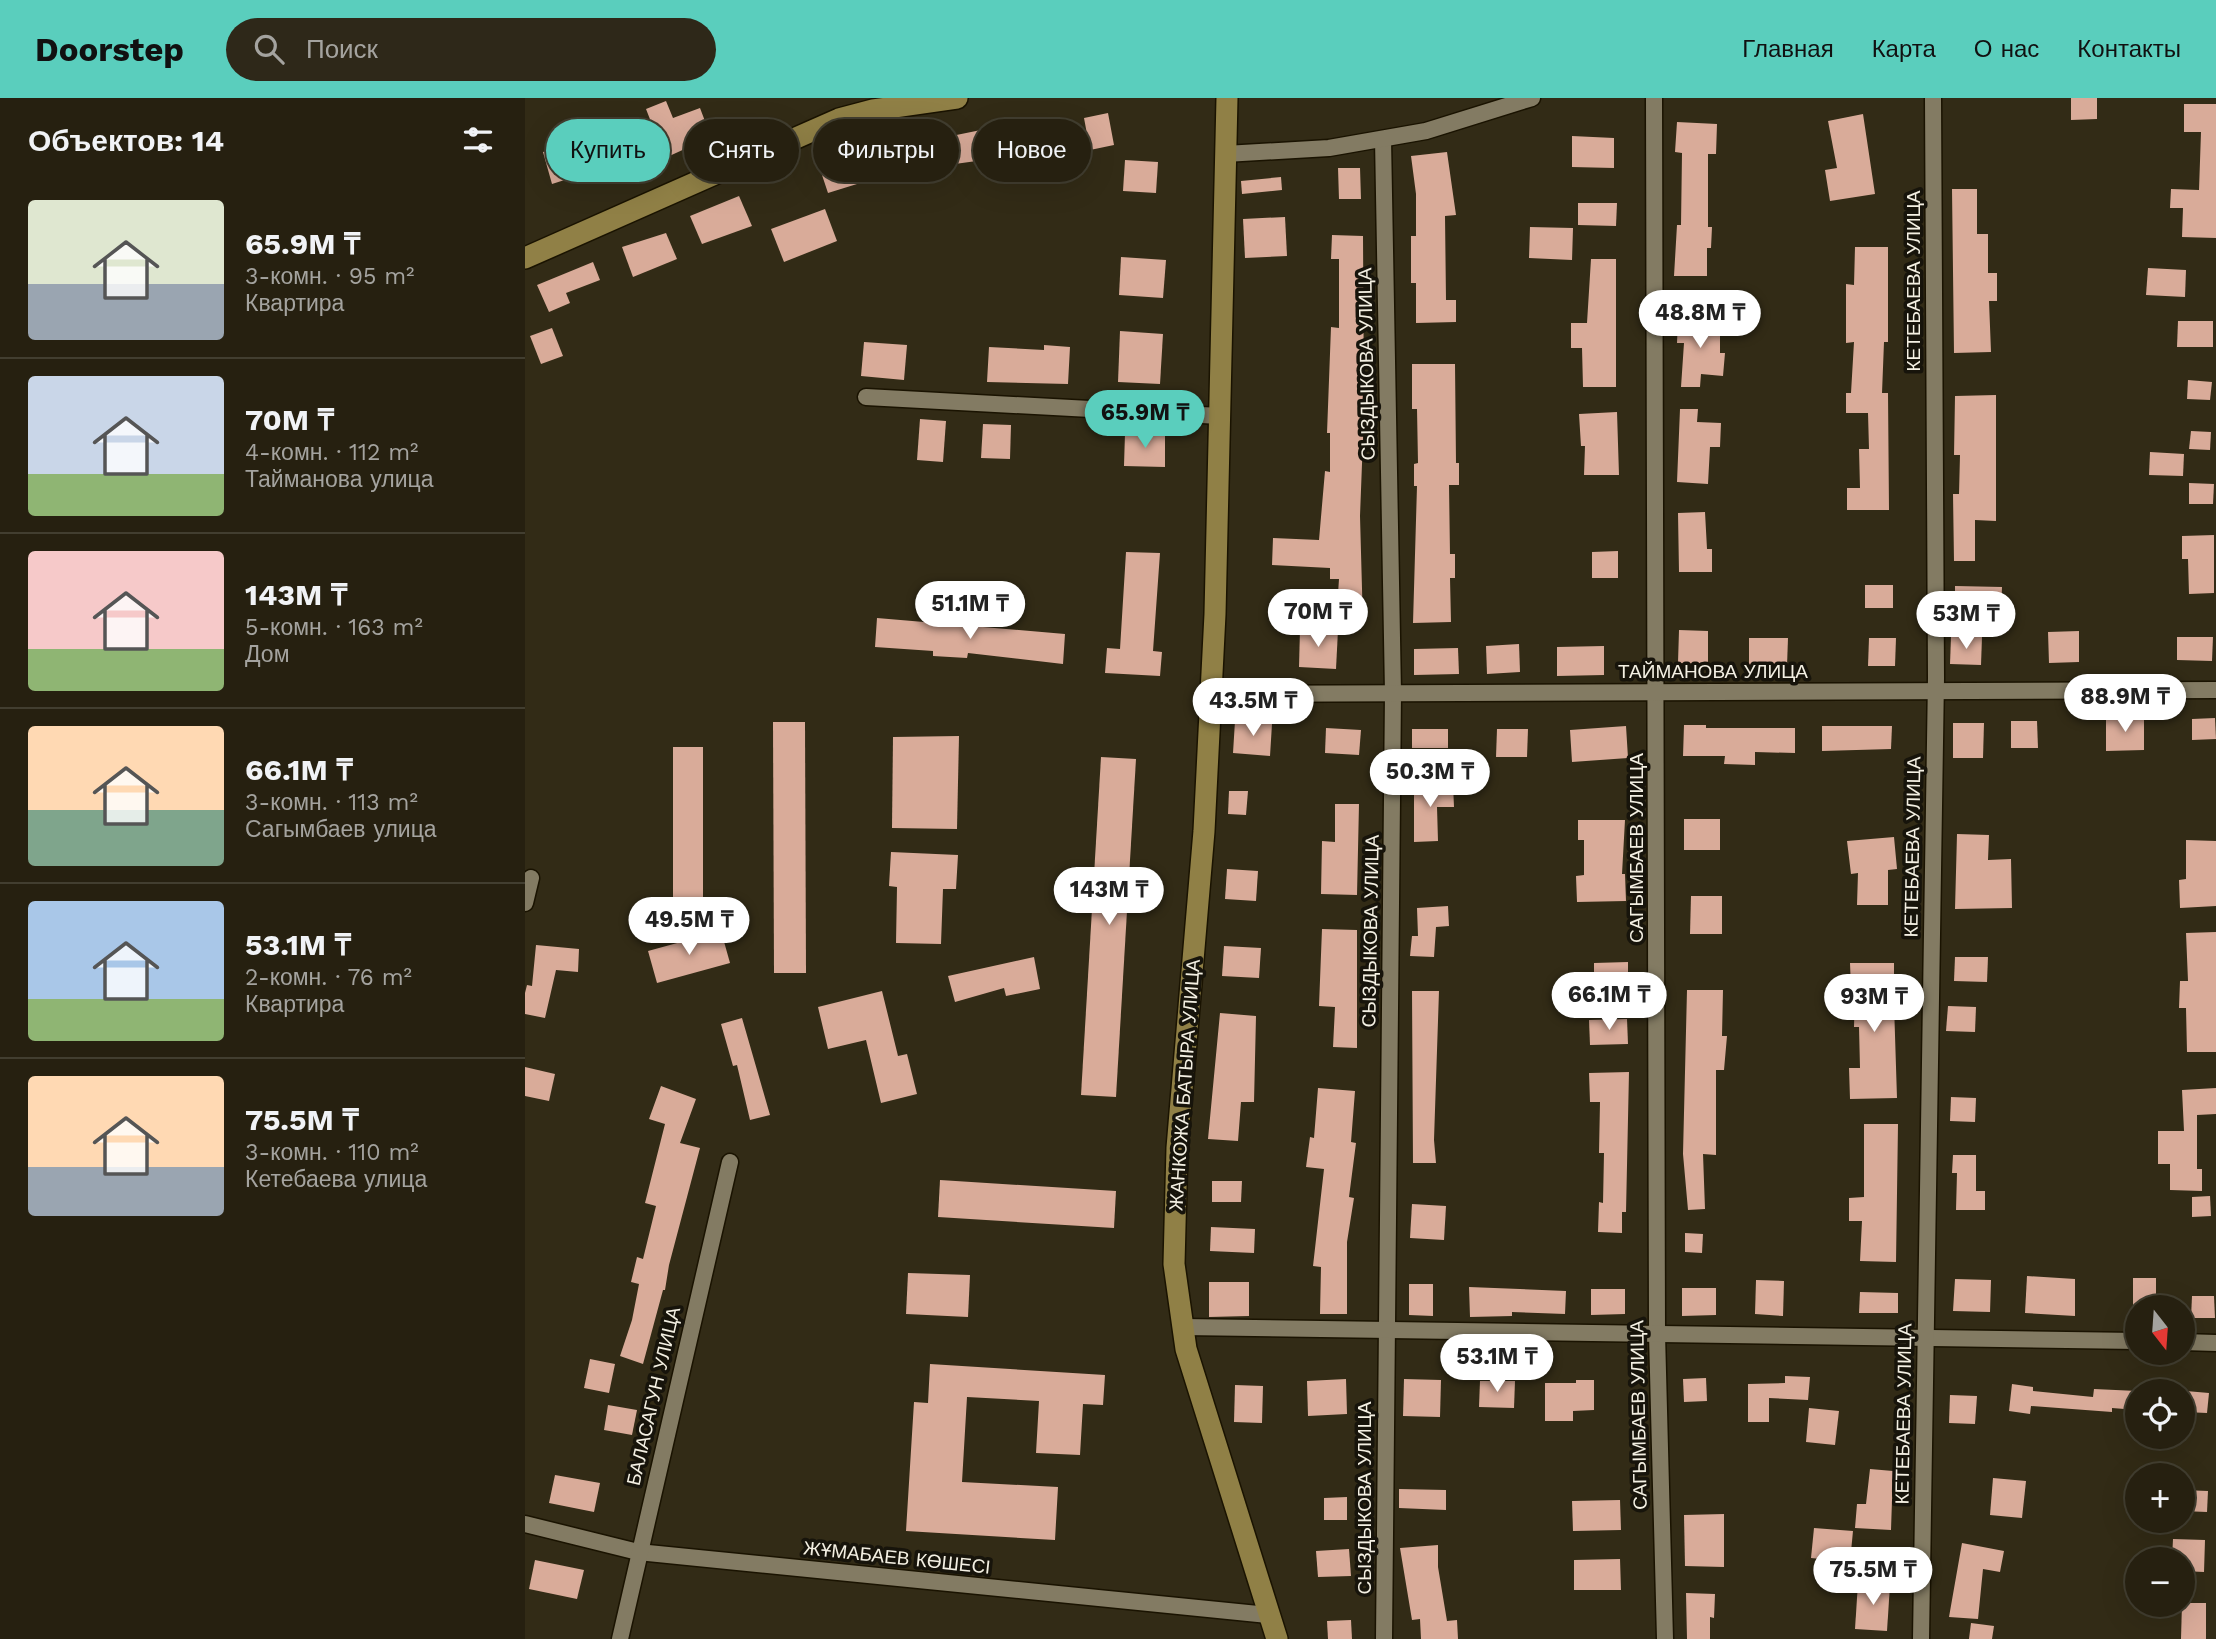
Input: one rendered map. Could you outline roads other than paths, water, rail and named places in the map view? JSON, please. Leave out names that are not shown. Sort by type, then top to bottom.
[{"type":"street","points":[[525,258],[839,119],[873,110],[957,98]]},
{"type":"street","name":"ЖАНКОЖА БАТЫРА УЛИЦА","points":[[1227,98],[1211,694],[1204,831],[1177,1149],[1174,1264],[1187,1349],[1277,1639]]},
{"type":"street","points":[[1225,154],[1329,148],[1383,139],[1426,131],[1532,98]]},
{"type":"street","name":"САГЫМБАЕВ УЛИЦА","points":[[1654,98],[1657,1334],[1665,1639]]},
{"type":"street","name":"КЕТЕБАЕВА УЛИЦА","points":[[1921,1639],[1935,691],[1933,98]]},
{"type":"street","name":"СЫЗДЫКОВА УЛИЦА","points":[[1383,139],[1394,694],[1384,1639]]},
{"type":"street","points":[[866,397],[1220,416]]},
{"type":"street","name":"ТАЙМАНОВА УЛИЦА","points":[[1211,694],[2216,690]]},
{"type":"street","points":[[525,903],[531,878]]},
{"type":"street","name":"БАЛАСАГУН УЛИЦА","points":[[619,1639],[730,1162]]},
{"type":"street","points":[[1183,1327],[2125,1342]]},
{"type":"street","points":[[2195,1342],[2216,1343]]},
{"type":"street","name":"ЖҰМАБАЕВ КӨШЕСІ","points":[[525,1524],[638,1552],[1268,1615]]}]
